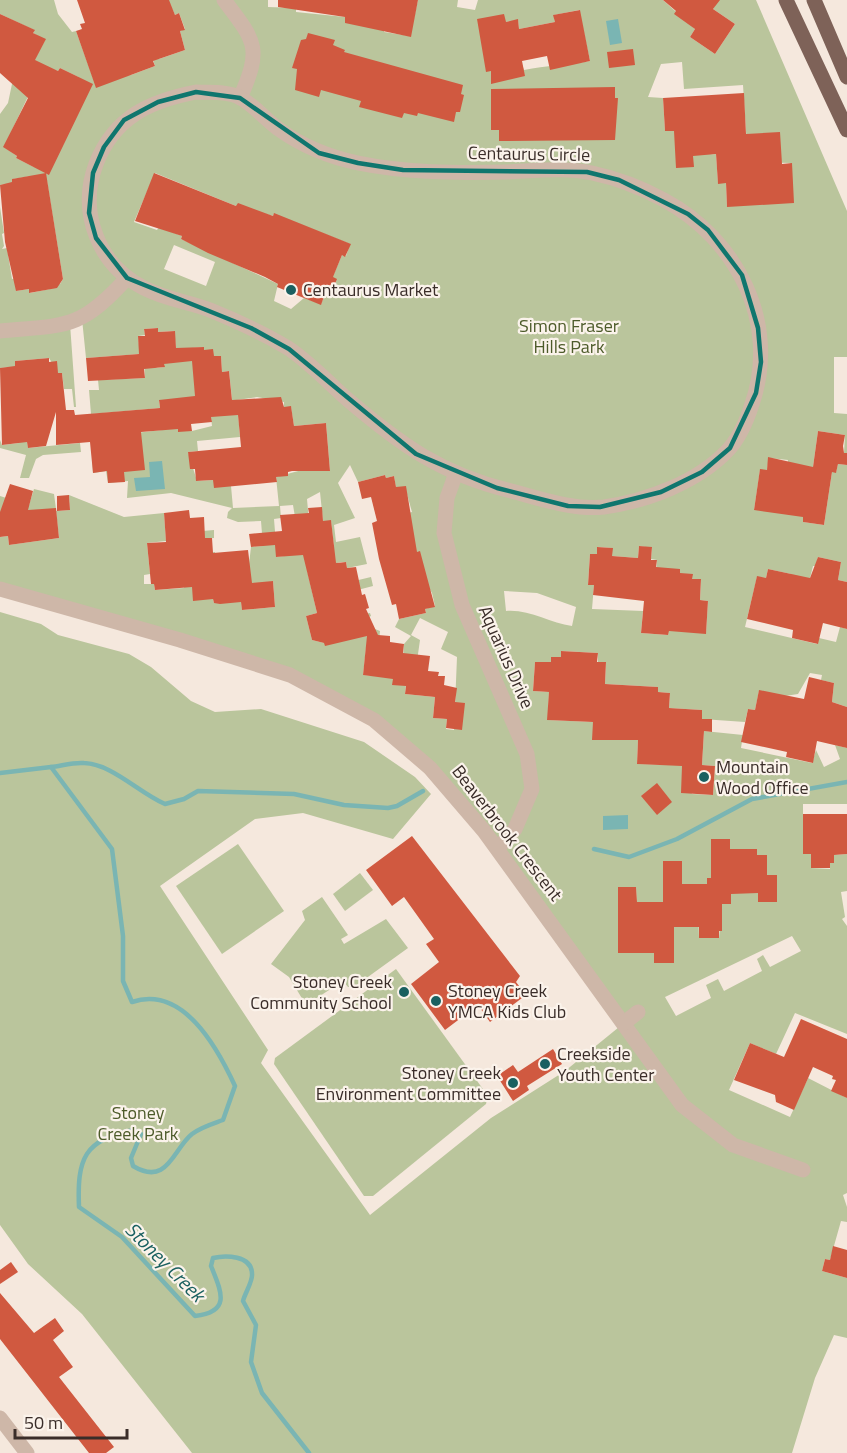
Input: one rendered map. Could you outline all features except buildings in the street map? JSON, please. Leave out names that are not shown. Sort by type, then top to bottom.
[{"type":"main road","points":[[786,0],[847,130]]},
{"type":"main road","points":[[814,0],[847,77]]},
{"type":"street","points":[[224,0],[247,30],[253,47],[252,67],[240,98]]},
{"type":"street","name":"Centaurus Circle","points":[[196,92],[240,98],[280,130],[319,153],[358,164],[403,170],[587,171],[619,180],[688,214],[708,230],[742,275],[752,297],[761,362],[756,393],[747,420],[730,448],[702,471],[661,492],[630,502],[600,507],[568,506],[497,488],[456,473],[416,454],[379,426],[289,349],[251,328],[207,309],[146,289],[127,278],[111,262],[96,238],[89,213],[93,173],[104,147],[124,120],[158,102],[196,92]]},
{"type":"street","points":[[0,331],[70,324],[101,307],[127,278]]},
{"type":"street","name":"Aquarius Drive","points":[[456,473],[447,498],[444,533],[462,605],[527,754],[532,789],[515,829],[498,848]]},
{"type":"street","name":"Beaverbrook Crescent","points":[[0,589],[180,640],[290,675],[374,720],[429,768],[498,848],[682,1105],[733,1145],[803,1170]]},
{"type":"street","points":[[624,1023],[638,1012]]},
{"type":"street","points":[[0,1418],[27,1453]]},
{"type":"highlighted area","points":[[196,92],[240,98],[319,153],[358,163],[403,170],[587,172],[619,180],[688,214],[708,230],[742,275],[758,328],[761,362],[756,393],[730,448],[702,472],[661,492],[600,507],[568,506],[497,488],[416,454],[289,349],[251,328],[127,278],[96,238],[89,213],[93,173],[104,147],[124,120],[158,102]]},
{"type":"green space","points":[[0,0],[54,0],[58,14],[72,32],[76,31],[93,78],[131,75],[155,66],[151,54],[159,59],[185,50],[180,31],[185,29],[179,13],[175,15],[168,0],[268,0],[268,7],[296,8],[296,12],[345,17],[384,29],[384,32],[410,36],[418,0],[458,0],[457,7],[475,10],[478,0],[663,0],[695,29],[690,37],[715,54],[735,24],[713,9],[718,0],[756,0],[847,211],[847,357],[834,357],[834,413],[847,414],[847,453],[844,453],[845,435],[818,431],[813,467],[787,471],[788,460],[769,458],[767,470],[760,470],[754,510],[807,494],[803,522],[824,525],[832,472],[836,472],[838,464],[847,465],[847,582],[838,580],[841,562],[818,557],[816,566],[813,566],[805,598],[791,574],[768,569],[766,578],[757,577],[745,627],[817,644],[819,638],[836,642],[840,627],[847,629],[847,707],[832,702],[834,683],[821,680],[822,675],[810,673],[798,694],[785,696],[759,691],[755,710],[748,709],[745,722],[702,719],[702,710],[669,708],[670,693],[658,692],[658,687],[605,684],[606,663],[598,662],[598,653],[562,651],[561,657],[551,657],[551,662],[535,662],[533,691],[549,692],[548,720],[593,722],[593,740],[638,740],[637,764],[682,765],[692,794],[713,795],[715,766],[702,765],[704,731],[743,735],[741,748],[812,763],[816,750],[824,767],[840,759],[835,745],[847,748],[847,804],[803,804],[803,854],[811,854],[811,868],[830,869],[830,863],[834,863],[834,855],[847,854],[847,891],[841,892],[845,917],[842,919],[847,926],[847,1034],[795,1013],[776,1054],[750,1043],[729,1090],[790,1117],[808,1078],[847,1098],[847,1193],[843,1195],[847,1207],[847,1222],[841,1221],[830,1260],[825,1259],[822,1271],[847,1278],[847,1338],[834,1335],[815,1378],[792,1453],[192,1453],[82,1314],[28,1264],[0,1225],[0,612],[41,624],[58,635],[129,654],[151,667],[191,701],[215,712],[261,709],[364,742],[415,777],[431,794],[393,839],[303,813],[255,819],[160,886],[268,1050],[261,1063],[370,1215],[491,1118],[565,1071],[624,1023],[498,848],[374,720],[290,675],[0,588],[0,537],[8,536],[9,545],[59,538],[56,511],[70,510],[69,495],[124,517],[164,513],[166,541],[147,543],[150,574],[144,575],[144,584],[154,584],[155,590],[184,588],[191,532],[214,530],[214,538],[199,539],[200,553],[215,552],[216,566],[249,564],[251,547],[263,546],[261,521],[238,522],[227,518],[232,508],[171,493],[127,498],[128,481],[108,483],[106,471],[93,473],[91,438],[162,430],[162,424],[192,431],[212,426],[211,417],[232,399],[229,371],[222,372],[221,356],[214,356],[204,350],[204,347],[192,348],[196,401],[159,401],[160,408],[91,414],[89,390],[99,390],[98,380],[145,378],[144,358],[157,368],[164,367],[164,364],[177,357],[174,331],[158,332],[157,328],[144,329],[145,335],[138,336],[140,354],[86,358],[82,319],[70,324],[76,407],[74,407],[72,389],[64,389],[62,373],[58,373],[49,358],[15,361],[15,367],[0,368],[0,207],[4,233],[2,234],[4,246],[2,249],[7,248],[12,279],[16,278],[16,291],[29,289],[30,293],[50,289],[50,285],[60,284],[63,279],[47,181],[31,176],[13,179],[13,183],[0,185],[0,114],[8,103],[12,84],[30,68],[45,40],[33,33],[34,30],[0,14]],"holes":[[[579,10],[590,61],[524,70],[506,22],[518,20],[519,29],[555,22],[554,15]],[[682,62],[684,89],[743,85],[748,162],[791,163],[727,207],[726,183],[718,183],[716,154],[698,151],[674,131],[665,131],[663,98],[648,97],[661,64]],[[42,67],[58,71],[60,68],[78,77],[34,167],[16,158],[17,156],[4,147]],[[155,173],[236,206],[273,216],[274,214],[350,244],[346,256],[342,255],[321,304],[304,298],[291,309],[274,301],[278,284],[181,239],[182,236],[159,227],[157,230],[134,222]],[[174,245],[215,262],[206,286],[164,269]],[[257,397],[284,402],[284,407],[291,407],[294,426],[326,423],[330,471],[302,470],[276,477],[279,506],[233,508],[231,486],[213,480],[197,481],[188,452],[198,451],[197,441],[240,437],[237,400]],[[350,465],[358,482],[385,475],[386,478],[394,476],[396,488],[405,487],[412,512],[408,513],[409,554],[432,593],[435,606],[425,609],[426,613],[399,619],[395,627],[411,636],[404,644],[403,658],[417,661],[420,640],[411,635],[420,618],[448,632],[441,649],[457,657],[454,730],[446,729],[447,719],[433,718],[435,697],[405,694],[406,684],[393,685],[393,677],[363,675],[366,648],[378,649],[380,631],[357,622],[371,616],[370,613],[356,616],[350,592],[373,586],[371,577],[346,583],[324,643],[312,640],[306,616],[317,613],[307,570],[341,562],[346,562],[347,568],[367,564],[360,537],[336,542],[334,525],[355,518],[338,483]],[[320,492],[323,521],[331,521],[334,547],[277,557],[274,519],[281,518],[280,506],[293,505],[295,517],[309,522],[307,499]],[[639,546],[652,548],[651,559],[657,560],[655,585],[692,574],[692,579],[701,580],[700,600],[708,601],[706,633],[670,618],[668,635],[641,633],[643,611],[592,609],[594,585],[588,584],[590,554],[597,554],[598,547],[612,548],[612,556],[638,558]],[[273,581],[275,607],[242,610],[241,600],[214,603],[213,599]],[[504,591],[537,593],[576,607],[572,626],[531,614],[506,611]],[[711,839],[730,839],[730,861],[748,849],[757,849],[757,855],[767,855],[767,875],[776,902],[758,902],[758,893],[731,882],[731,903],[722,904],[719,938],[699,938],[698,907],[683,927],[674,927],[673,963],[654,963],[654,944],[637,943],[637,953],[618,953],[618,887],[636,887],[637,908],[663,902],[663,862],[682,861],[682,884],[707,896],[711,878]],[[792,936],[801,951],[770,967],[763,955],[757,959],[762,971],[724,991],[718,979],[706,985],[711,998],[676,1016],[665,997]]]},
{"type":"green space","points":[[26,432],[28,448],[80,443],[81,452],[43,455],[36,459],[29,478],[20,478],[26,455],[0,448],[0,440],[2,445],[19,443]]},
{"type":"green space","points":[[34,489],[54,494],[56,509],[0,512],[0,496],[29,505]]},
{"type":"green space","points":[[238,844],[284,911],[222,954],[176,886]]},
{"type":"green space","points":[[360,873],[373,890],[345,911],[333,894]]},
{"type":"green space","points":[[322,897],[348,935],[341,939],[344,944],[386,919],[408,948],[354,987],[348,987],[343,981],[306,1005],[289,977],[271,964],[305,920],[302,911]]},
{"type":"green space","points":[[396,969],[488,1096],[486,1104],[373,1196],[364,1196],[274,1064],[275,1058]]},
{"type":"water","points":[[618,19],[622,43],[610,45],[606,21]]},
{"type":"water","points":[[162,461],[165,489],[136,491],[134,478],[150,477],[149,462]]},
{"type":"water","points":[[628,815],[628,829],[603,830],[603,816]]},
{"type":"waterway","points":[[51,767],[84,763],[105,768],[165,804],[184,799],[198,791],[294,794],[344,805],[388,808],[397,806],[423,791]]},
{"type":"waterway","name":"Stoney Creek","points":[[0,773],[51,767],[112,849],[123,936],[123,981],[132,1002],[150,999],[167,1002],[182,1011],[208,1038],[235,1086],[223,1120],[192,1134],[162,1169],[154,1172],[133,1166],[131,1158],[141,1134],[134,1130],[104,1139],[94,1146],[82,1164],[79,1207],[122,1237],[195,1316],[215,1310],[221,1299],[211,1266],[213,1258],[231,1257],[248,1263],[252,1277],[243,1301],[256,1325],[251,1362],[262,1393],[309,1453]]},
{"type":"waterway","points":[[594,849],[629,857],[677,839],[752,799],[847,782]]},
{"type":"place","name":"Centaurus Market","points":[[291,290]]},
{"type":"place","name":"Mountain Wood Office","points":[[704,777]]},
{"type":"place","name":"Stoney Creek Community School","points":[[404,992]]},
{"type":"place","name":"Stoney Creek YMCA Kids Club","points":[[436,1001]]},
{"type":"place","name":"Creekside Youth Center","points":[[545,1064]]},
{"type":"place","name":"Stoney Creek Environment Committee","points":[[513,1083]]},
{"type":"park label","name":"Simon Fraser Hills Park","points":[[569,336]]},
{"type":"park label","name":"Stoney Creek Park","points":[[138,1123]]}]
